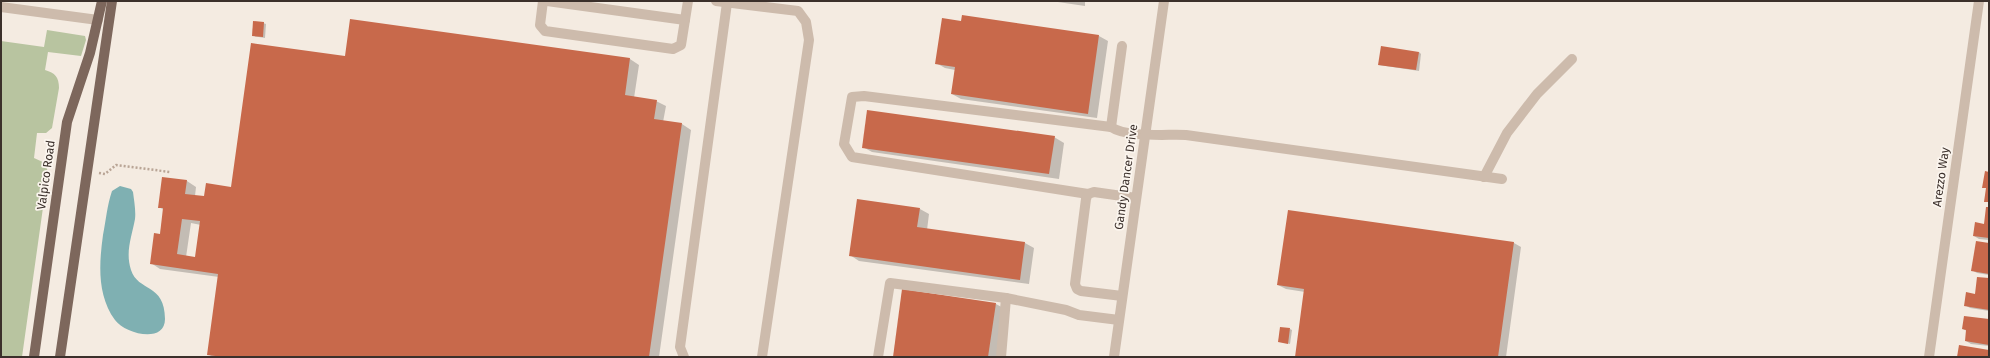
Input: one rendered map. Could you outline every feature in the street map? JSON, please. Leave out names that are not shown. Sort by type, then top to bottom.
[{"type":"main road","name":"Valpico Road","points":[[34,357],[67,122],[88,62],[102,1]]},
{"type":"main road","points":[[60,357],[112,1]]},
{"type":"street","points":[[543,1],[540,25],[545,31],[673,49],[681,45],[688,1]]},
{"type":"street","points":[[547,1],[685,20]]},
{"type":"street","name":"Gandy Dancer Drive","points":[[1114,357],[1164,1]]},
{"type":"street","name":"Arezzo Way","points":[[1929,357],[1979,1]]},
{"type":"street","points":[[684,357],[680,347],[722,2],[798,11],[806,22],[810,40],[762,357]]},
{"type":"street","points":[[1,7],[98,20]]},
{"type":"street","points":[[1111,126],[1122,46]]},
{"type":"street","points":[[1484,177],[1507,133],[1537,94],[1572,59]]},
{"type":"street","points":[[1136,198],[1094,192],[1088,194],[852,157],[844,144],[852,97],[864,96],[1111,126],[1118,130],[1145,134],[1186,135],[1502,179]]},
{"type":"street","points":[[1088,194],[1086,199],[1075,284],[1077,289],[1081,291],[1122,296]]},
{"type":"street","points":[[878,357],[890,283],[1006,298],[1066,310],[1079,315],[1119,320]]},
{"type":"street","points":[[1001,357],[1006,298]]},
{"type":"path","points":[[99,173],[105,174],[116,165],[170,172]]},
{"type":"green space","points":[[47,30],[85,36],[86,40],[81,56],[48,52],[45,70],[56,76],[59,88],[52,128],[46,133],[37,133],[34,158],[45,163],[48,172],[22,357],[1,357],[1,41],[44,47]]},
{"type":"water","points":[[120,186],[131,189],[133,192],[135,219],[129,250],[129,263],[131,270],[134,277],[139,282],[156,293],[161,299],[164,307],[165,319],[163,327],[159,332],[152,334],[135,332],[120,325],[109,310],[102,290],[100,268],[103,235],[112,191]]},
{"type":"building","points":[[962,15],[1099,35],[1088,114],[951,94],[955,67],[935,64],[942,18],[961,21]]},
{"type":"building","points":[[350,19],[630,58],[625,95],[657,100],[654,119],[682,123],[649,357],[224,357],[207,355],[218,274],[150,264],[154,233],[160,234],[163,208],[158,208],[162,177],[187,180],[185,194],[204,196],[206,183],[231,187],[251,43],[345,56]],"holes":[[[182,219],[200,221],[195,257],[177,254]]]},
{"type":"building","points":[[253,21],[264,22],[263,37],[252,36]]},
{"type":"building","points":[[1381,46],[1419,52],[1416,70],[1378,65]]},
{"type":"building","points":[[867,110],[1055,136],[1049,174],[862,148]]},
{"type":"building","points":[[1985,171],[1989,172],[1989,202],[1984,202],[1986,188],[1982,188]]},
{"type":"building","points":[[857,199],[920,208],[917,227],[1025,242],[1020,280],[849,256]]},
{"type":"building","points":[[1986,207],[1989,207],[1989,238],[1973,236],[1975,222],[1984,224]]},
{"type":"building","points":[[1288,210],[1514,242],[1498,357],[1295,357],[1304,289],[1277,285]]},
{"type":"building","points":[[1976,241],[1989,243],[1989,274],[1971,271]]},
{"type":"building","points":[[1977,277],[1989,278],[1989,310],[1964,306],[1966,292],[1975,294]]},
{"type":"building","points":[[902,289],[996,303],[988,357],[893,357]]},
{"type":"building","points":[[1964,316],[1989,319],[1989,345],[1965,341],[1966,330],[1962,329]]},
{"type":"building","points":[[1280,327],[1290,328],[1288,344],[1278,342]]},
{"type":"building","points":[[1959,345],[1989,350],[1989,357],[1957,357]]}]
